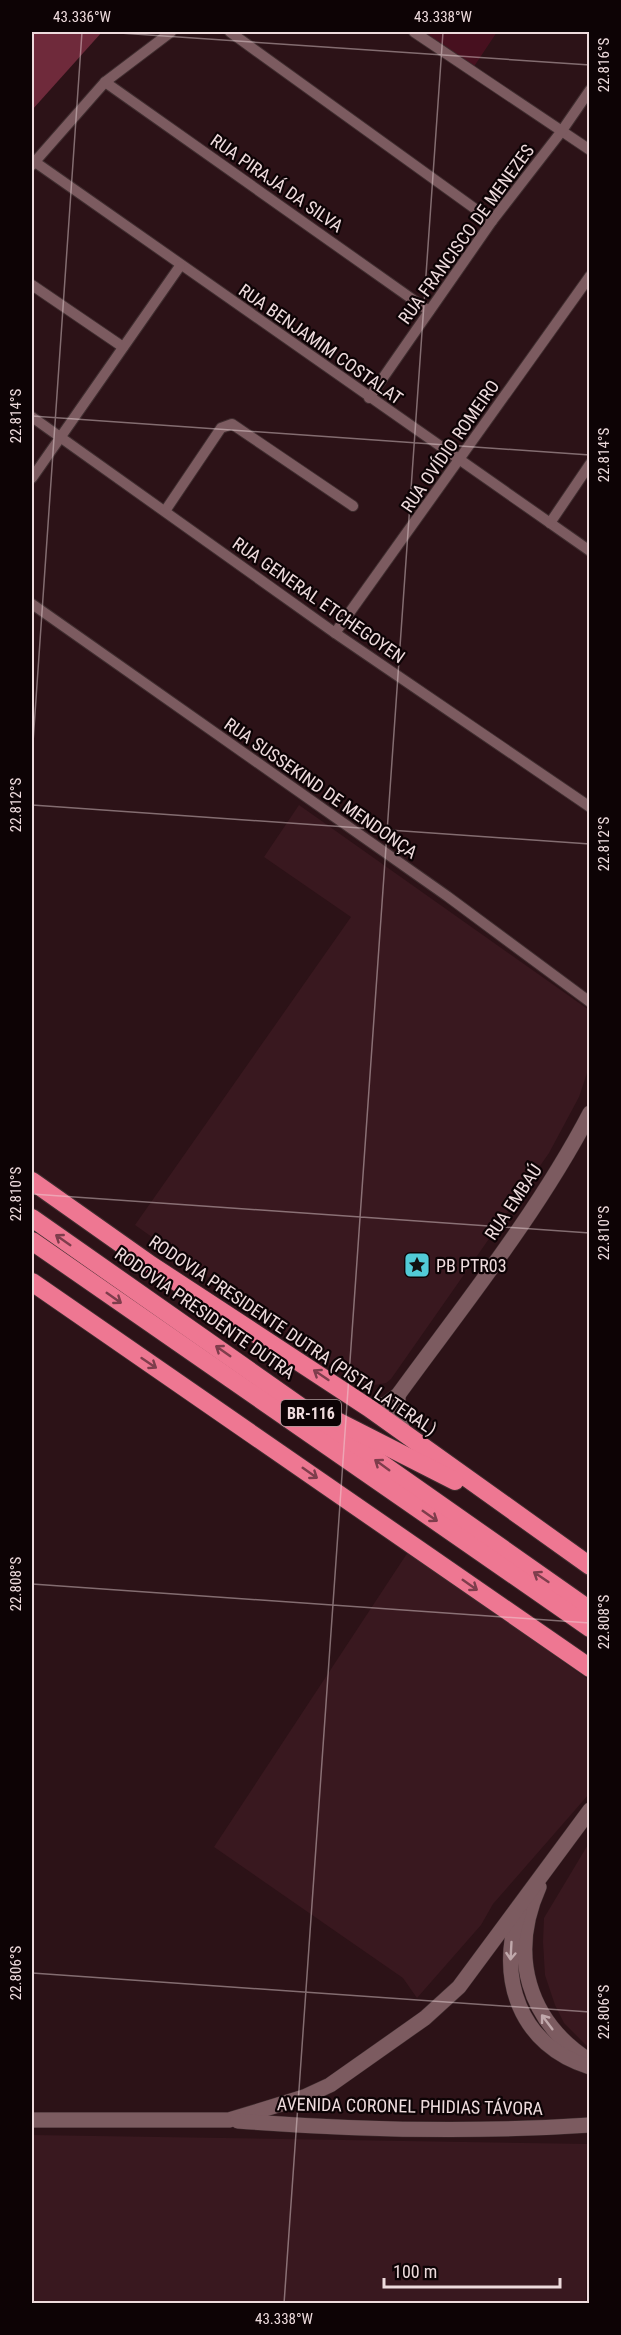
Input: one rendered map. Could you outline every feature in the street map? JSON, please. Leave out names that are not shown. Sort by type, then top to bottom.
[{"type":"highway","name":"RODOVIA PRESIDENTE DUTRA (PISTA LATERAL)","points":[[32,1181],[143,1260],[369,1408],[590,1566]]},
{"type":"highway","name":"RODOVIA PRESIDENTE DUTRA","points":[[32,1218],[590,1610]]},
{"type":"highway","name":"BR-116","points":[[32,1241],[590,1628]]},
{"type":"highway","name":"BR-116","points":[[32,1282],[590,1668]]},
{"type":"highway","points":[[282,1392],[510,1510]]},
{"type":"street","points":[[33,164],[105,82],[171,32]]},
{"type":"street","points":[[230,32],[492,221]]},
{"type":"street","points":[[414,32],[590,150]]},
{"type":"street","name":"RUA PIRAJÁ DA SILVA","points":[[105,82],[429,312]]},
{"type":"street","name":"RUA FRANCISCO DE MENEZES","points":[[369,398],[492,221],[561,132],[590,90]]},
{"type":"street","name":"RUA BENJAMIM COSTALAT","points":[[33,164],[590,551]]},
{"type":"street","points":[[32,478],[180,266]]},
{"type":"street","name":"RUA OVÍDIO ROMEIRO","points":[[335,633],[460,462],[590,276]]},
{"type":"street","points":[[32,285],[123,346]]},
{"type":"street","name":"RUA GENERAL ETCHEGOYEN","points":[[32,417],[335,633],[590,807]]},
{"type":"street","points":[[165,511],[221,428],[232,424],[353,506]]},
{"type":"street","points":[[550,523],[590,464]]},
{"type":"street","name":"RUA SUSSEKIND DE MENDONÇA","points":[[32,604],[447,896],[590,1002]]},
{"type":"street","name":"RUA EMBAÚ","points":[[369,1408],[386,1404],[398,1395],[511,1240],[557,1172],[590,1113]]},
{"type":"street","points":[[398,1395],[398,1417],[404,1433]]},
{"type":"street","name":"AVENIDA CORONEL PHIDIAS TÁVORA","points":[[229,2120],[304,2097],[330,2085],[425,2018],[463,1981],[590,1810]]},
{"type":"street","points":[[551,1863],[536,1893],[528,1922],[525,1954],[529,1983],[545,2020],[561,2039],[590,2061]]},
{"type":"street","points":[[526,1895],[512,1939],[511,1963],[515,1995],[528,2023],[545,2044],[565,2059],[590,2067]]},
{"type":"street","name":"AVENIDA CORONEL PHIDIAS TÁVORA","points":[[32,2120],[229,2120],[316,2127],[403,2128],[537,2129],[590,2126]]},
{"type":"shaded area","points":[[32,32],[102,32],[32,110]]},
{"type":"shaded area","points":[[419,32],[497,32],[473,68]]},
{"type":"shaded area","points":[[299,805],[589,1010],[589,1067],[579,1097],[549,1153],[391,1379],[386,1383],[363,1387],[135,1225],[351,917],[264,857]]},
{"type":"shaded area","points":[[408,1552],[589,1680],[589,1794],[493,1904],[481,1925],[417,1998],[403,1978],[214,1847]]},
{"type":"shaded area","points":[[589,1843],[589,2048],[564,2023],[555,2005],[545,1975],[543,1942],[544,1918]]},
{"type":"shaded area","points":[[32,2135],[589,2144],[586,2303],[32,2303]]},
{"type":"place","name":"PB PTR03","points":[[417,1265]]}]
